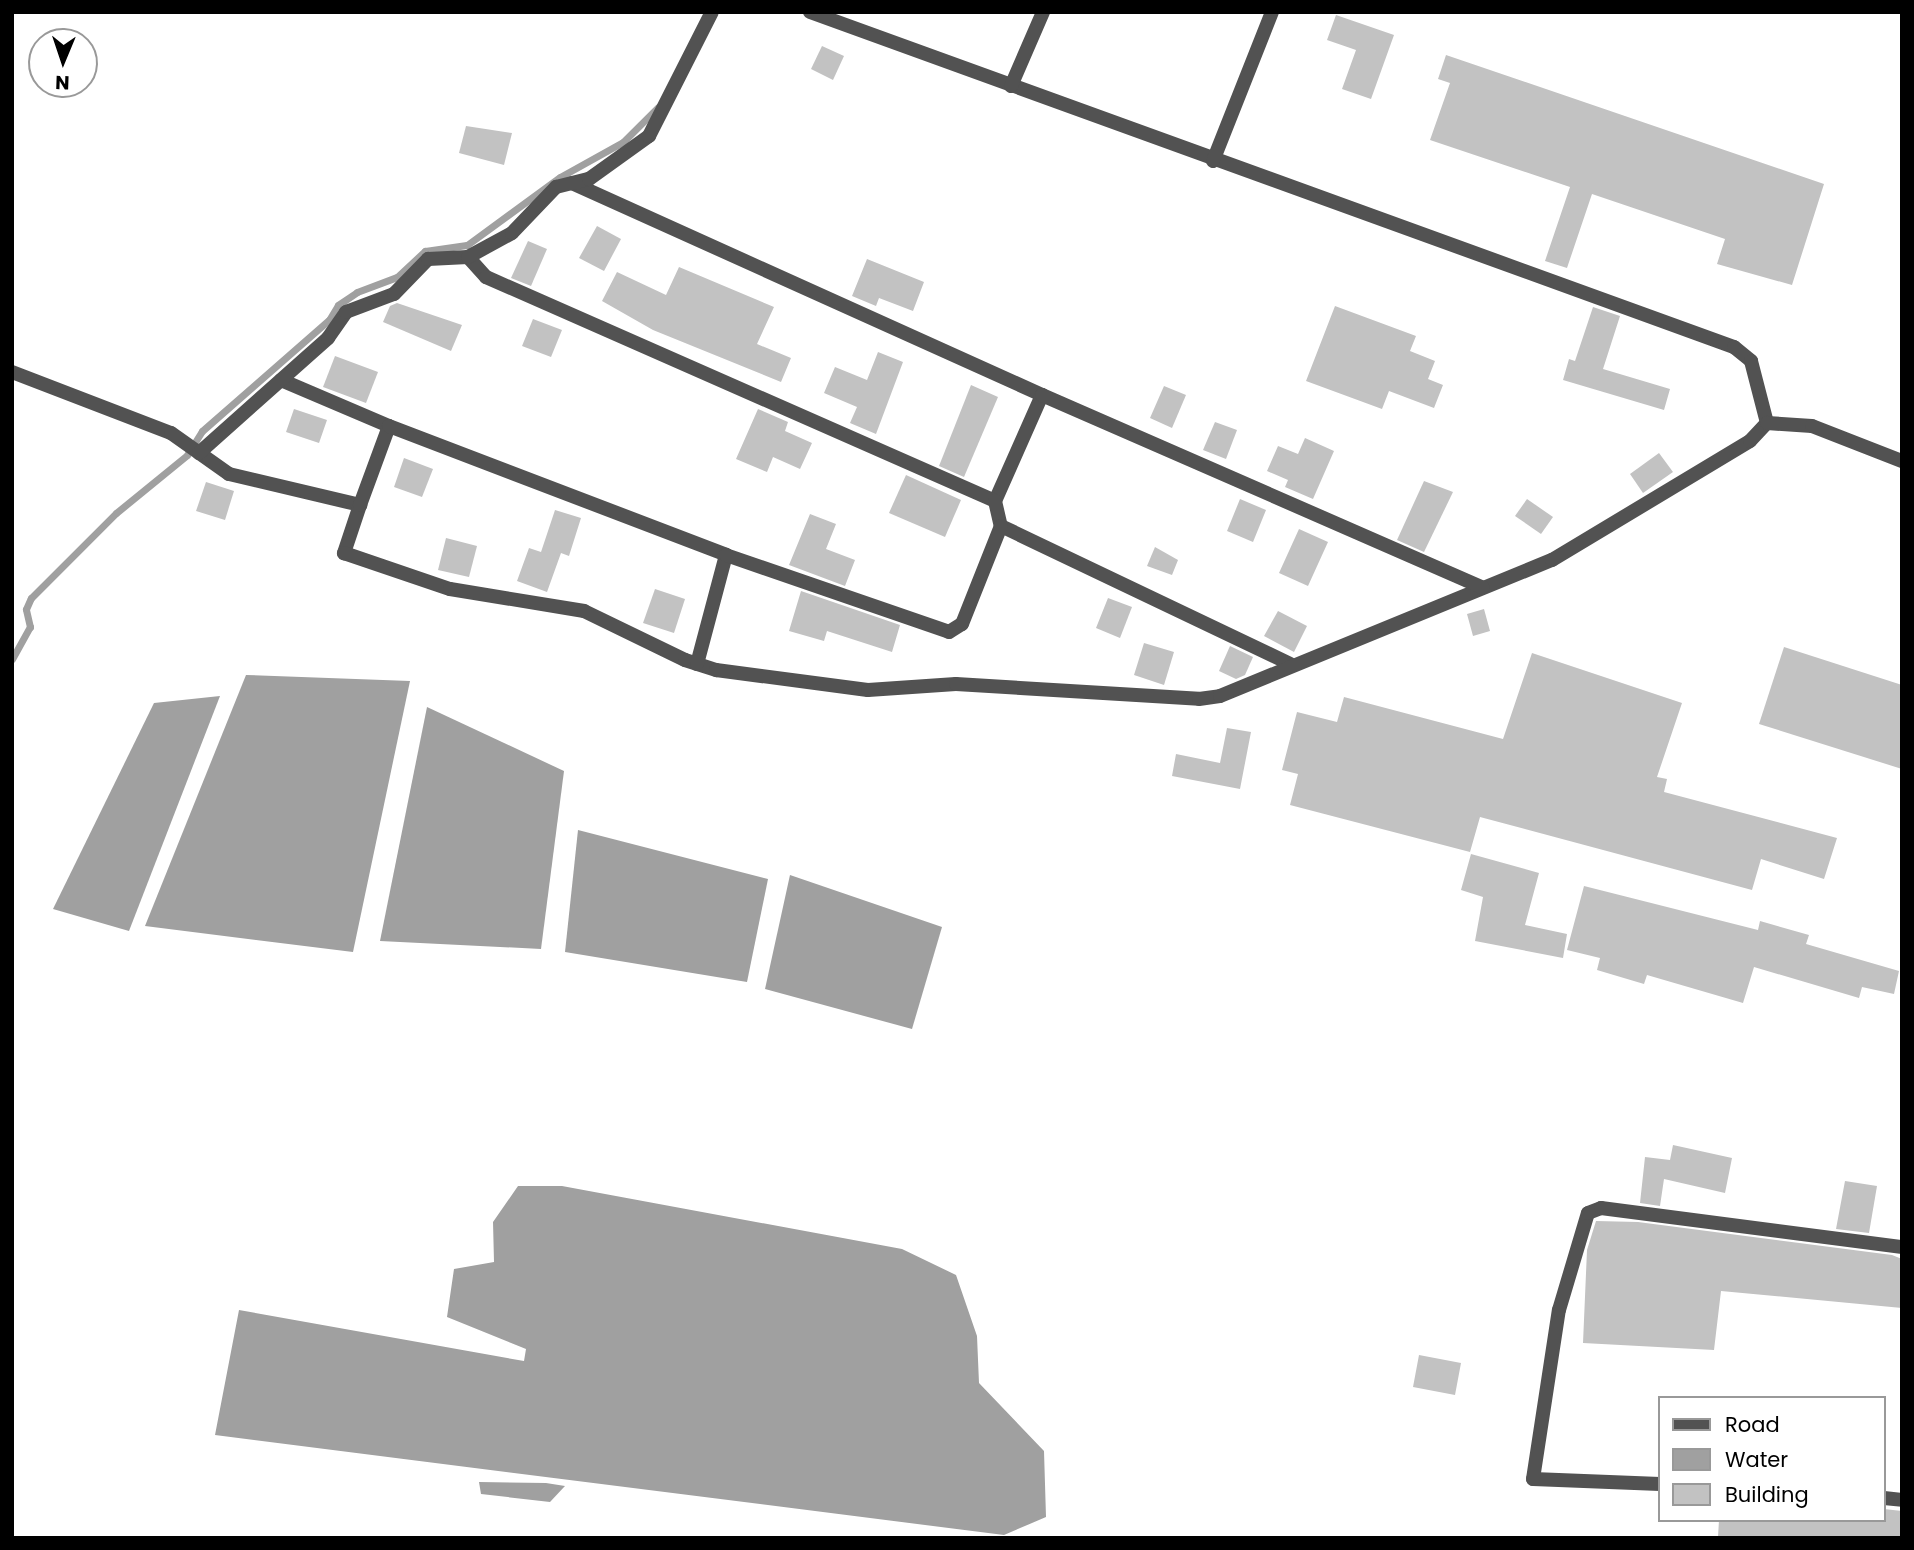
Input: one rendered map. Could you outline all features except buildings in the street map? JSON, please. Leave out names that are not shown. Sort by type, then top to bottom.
[{"type":"street","points":[[199,453],[328,338],[346,312],[394,294],[428,259],[468,257],[512,233],[556,187],[589,179],[649,136],[712,12]]},
{"type":"street","points":[[810,12],[1213,161],[1734,347],[1751,361],[1767,423]]},
{"type":"street","points":[[1012,86],[1044,12]]},
{"type":"street","points":[[1213,161],[1272,12]]},
{"type":"street","points":[[572,183],[1042,395],[1483,588]]},
{"type":"street","points":[[468,257],[486,277],[995,501]]},
{"type":"street","points":[[12,372],[171,433],[229,474],[360,505]]},
{"type":"street","points":[[281,380],[389,426],[726,555],[948,632],[962,624],[1001,526],[995,501],[1042,395]]},
{"type":"street","points":[[1767,423],[1812,426],[1902,461]]},
{"type":"street","points":[[389,426],[344,553],[450,589],[584,611],[697,664],[867,690],[956,684],[1199,699],[1254,684],[1290,664],[1552,560],[1750,441],[1767,423]]},
{"type":"street","points":[[1001,526],[1290,664]]},
{"type":"street","points":[[697,664],[726,555]]},
{"type":"street","points":[[1658,1484],[1532,1479],[1559,1310],[1588,1213],[1601,1208],[1902,1247]]},
{"type":"water","points":[[246,675],[410,681],[353,952],[145,926]]},
{"type":"water","points":[[220,696],[129,931],[53,909],[154,703]]},
{"type":"water","points":[[427,707],[564,771],[541,949],[380,941]]},
{"type":"water","points":[[578,830],[768,879],[747,982],[565,952]]},
{"type":"water","points":[[790,875],[942,927],[912,1029],[765,989]]},
{"type":"water","points":[[518,1186],[562,1186],[902,1249],[956,1275],[977,1336],[979,1383],[1044,1451],[1046,1517],[1004,1535],[215,1435],[239,1310],[524,1361],[526,1349],[447,1317],[454,1269],[494,1262],[493,1222]]},
{"type":"water","points":[[479,1482],[546,1483],[565,1486],[550,1502],[481,1494]]},
{"type":"waterway","points":[[12,659],[30,627],[26,609],[31,598],[116,513],[187,455],[202,431],[329,320],[338,305],[357,292],[397,277],[425,251],[467,245],[560,177],[623,142],[658,107]]}]
